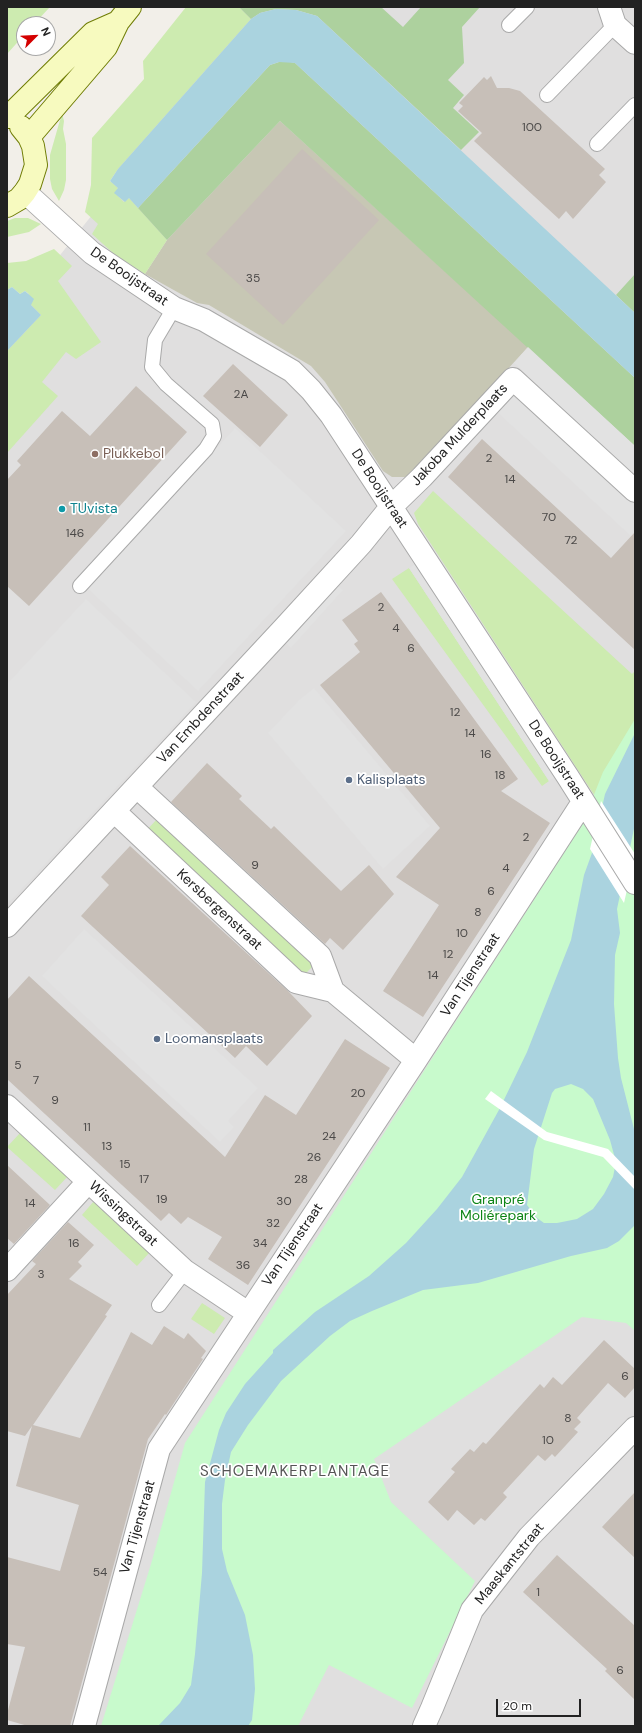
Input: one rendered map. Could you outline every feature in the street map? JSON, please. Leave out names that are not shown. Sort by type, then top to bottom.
[{"type":"main road","points":[[7,206],[25,192],[30,184],[36,165],[35,156],[29,137],[20,126],[7,117],[93,33],[124,14]]},
{"type":"main road","points":[[29,137],[106,47],[124,14]]},
{"type":"street","points":[[612,16],[635,44]]},
{"type":"street","name":"De Booijstraat","points":[[25,192],[92,253],[174,308],[204,320],[292,371],[312,390],[331,415],[560,764],[632,879]]},
{"type":"street","name":"Jakoba Mulderplaats","points":[[391,507],[422,477],[513,379],[635,491]]},
{"type":"street","name":"Van Embdenstraat","points":[[7,926],[286,627],[361,544],[391,507]]},
{"type":"street","name":"Kersbergenstraat","points":[[136,787],[320,956],[333,991]]},
{"type":"street","name":"Van Tijenstraat","points":[[84,1726],[159,1449],[416,1060],[583,802]]},
{"type":"street","name":"Kersbergenstraat","points":[[114,811],[296,982],[333,991],[416,1060]]},
{"type":"street","name":"Wissingstraat","points":[[7,1106],[185,1271],[248,1313]]},
{"type":"street","points":[[7,1270],[88,1182]]},
{"type":"street","name":"Maaskantstraat","points":[[424,1726],[472,1610],[529,1537],[635,1428]]},
{"type":"lane","points":[[508,25],[527,7]]},
{"type":"lane","points":[[547,95],[612,16]]},
{"type":"lane","points":[[597,144],[635,105]]},
{"type":"lane","points":[[80,586],[206,449],[214,436],[212,424],[166,384],[152,367],[155,340],[174,308]]},
{"type":"lane","points":[[159,1305],[185,1271]]},
{"type":"shaded area","points":[[201,7],[635,7],[635,1726],[7,1726],[7,316],[41,279],[96,210]]},
{"type":"shaded area","points":[[280,121],[528,347],[413,472],[405,477],[392,477],[383,471],[325,382],[311,366],[209,305],[197,303],[145,274],[167,240]]},
{"type":"shaded area","points":[[528,347],[635,446],[635,540],[496,411],[528,376],[514,363]]},
{"type":"shaded area","points":[[235,428],[346,531],[198,691],[87,588]]},
{"type":"shaded area","points":[[415,564],[555,777],[549,781],[409,568]]},
{"type":"shaded area","points":[[337,585],[343,590],[291,648],[285,642]]},
{"type":"shaded area","points":[[86,599],[196,702],[7,905],[7,684]]},
{"type":"shaded area","name":"Kalisplaats","points":[[314,688],[430,826],[383,869],[268,733],[299,700]]},
{"type":"shaded area","name":"Loomansplaats","points":[[84,929],[258,1088],[228,1121],[234,1127],[220,1142],[42,976]]},
{"type":"green space","points":[[7,7],[50,7],[42,16],[16,16],[16,44],[7,54]]},
{"type":"green space","points":[[186,7],[239,7],[251,19],[118,169],[110,181],[118,188],[115,193],[124,202],[129,198],[167,240],[145,274],[114,254],[92,234],[98,224],[85,212],[91,185],[92,138],[144,79],[143,61]]},
{"type":"green space","points":[[239,7],[381,7],[403,27],[421,7],[480,7],[462,27],[464,63],[448,80],[464,95],[453,108],[479,132],[461,150],[317,16],[296,10],[276,9],[260,13],[251,19]]},
{"type":"green space","points":[[286,61],[295,63],[635,378],[635,446],[280,121],[167,240],[138,208],[270,65]]},
{"type":"green space","points":[[62,113],[66,144],[66,180],[64,190],[59,201],[52,189],[50,179],[50,155]]},
{"type":"green space","points":[[15,218],[28,218],[41,224],[29,232],[7,237],[7,221]]},
{"type":"green space","points":[[54,249],[72,266],[58,281],[101,342],[76,359],[66,352],[42,382],[58,396],[7,453],[7,351],[41,315],[31,305],[29,294],[25,291],[20,294],[12,287],[7,290],[7,263],[26,261]]},
{"type":"green space","points":[[635,274],[635,313],[616,295]]},
{"type":"green space","points":[[433,491],[632,674],[635,671],[635,733],[602,807],[418,524],[414,513]]},
{"type":"green space","points":[[409,568],[549,781],[542,786],[392,579]]},
{"type":"green space","name":"Granpré Moliérepark","points":[[635,719],[635,1331],[626,1323],[582,1317],[374,1459],[391,1502],[475,1581],[412,1708],[329,1665],[298,1726],[101,1726],[151,1564],[185,1443],[582,825],[603,772]]},
{"type":"green space","points":[[158,818],[315,964],[303,976],[146,831]]},
{"type":"green space","points":[[21,1132],[68,1176],[55,1190],[7,1147]]},
{"type":"green space","points":[[94,1201],[150,1252],[137,1266],[82,1215]]},
{"type":"green space","points":[[202,1303],[225,1318],[214,1334],[191,1319]]},
{"type":"water","points":[[276,9],[296,10],[317,16],[635,313],[635,378],[295,63],[279,62],[270,65],[138,208],[129,198],[125,202],[114,193],[118,188],[110,181],[118,169],[251,19],[260,13]]},
{"type":"water","points":[[12,287],[20,294],[25,291],[34,299],[31,305],[41,315],[7,351],[7,290]]},
{"type":"water","points":[[635,733],[635,824],[617,909],[620,933],[615,955],[614,1004],[621,1078],[635,1133],[635,1225],[619,1241],[607,1248],[571,1256],[478,1283],[423,1290],[372,1311],[350,1321],[330,1336],[281,1381],[248,1425],[231,1452],[222,1504],[222,1549],[227,1571],[245,1615],[253,1655],[255,1689],[252,1720],[248,1726],[158,1726],[180,1703],[191,1685],[202,1573],[205,1482],[219,1430],[226,1413],[245,1384],[273,1353],[273,1350],[315,1312],[369,1276],[406,1243],[437,1209],[462,1177],[500,1108],[527,1052],[571,940],[584,875],[592,853],[605,794]],"holes":[[[571,1084],[583,1089],[593,1099],[610,1140],[616,1162],[613,1177],[604,1194],[593,1209],[577,1219],[557,1223],[544,1223],[537,1218],[527,1205],[534,1149],[552,1093],[555,1089]]]},
{"type":"pier","points":[[601,801],[635,854],[624,903],[590,849]]},
{"type":"pier","points":[[491,1091],[547,1132],[608,1149],[635,1177],[635,1190],[603,1157],[544,1140],[485,1099]]},
{"type":"building","points":[[491,76],[497,88],[509,88],[520,91],[605,169],[599,175],[606,182],[573,219],[566,211],[559,219],[474,141],[482,133],[458,111],[463,106],[459,103],[484,77],[487,80]]},
{"type":"building","points":[[302,149],[379,220],[283,325],[206,254]]},
{"type":"building","points":[[233,364],[288,415],[260,447],[203,396]]},
{"type":"building","name":"TUvista","points":[[136,386],[187,432],[29,606],[7,586],[7,480],[21,465],[17,461],[62,411],[90,436]]},
{"type":"building","points":[[482,439],[611,558],[635,532],[635,650],[448,477]]},
{"type":"building","points":[[381,592],[518,779],[501,791],[550,823],[423,1017],[383,991],[439,905],[396,877],[440,828],[320,685],[360,652],[354,644],[358,641],[342,620]]},
{"type":"building","points":[[207,763],[242,796],[239,799],[271,829],[274,826],[341,891],[369,865],[394,894],[343,950],[330,938],[325,944],[171,802]]},
{"type":"building","points":[[130,846],[289,992],[312,1016],[267,1066],[246,1046],[235,1058],[81,916],[109,885],[101,877]]},
{"type":"building","points":[[29,976],[225,1157],[265,1095],[296,1115],[345,1039],[390,1068],[248,1285],[208,1259],[222,1237],[188,1217],[181,1224],[169,1213],[161,1221],[7,1079],[7,1000]]},
{"type":"building","points":[[7,1165],[50,1205],[14,1244],[7,1238]]},
{"type":"building","points":[[68,1222],[94,1245],[78,1262],[82,1266],[69,1279],[112,1305],[105,1315],[107,1316],[33,1425],[80,1438],[131,1332],[152,1345],[164,1326],[184,1339],[188,1333],[206,1351],[201,1358],[203,1359],[166,1415],[165,1414],[148,1439],[70,1726],[28,1726],[7,1720],[7,1714],[25,1647],[7,1644],[7,1557],[60,1571],[79,1505],[16,1486],[32,1426],[25,1436],[7,1431],[7,1295],[36,1264],[32,1261]]},
{"type":"building","points":[[604,1340],[635,1369],[635,1387],[625,1398],[608,1383],[577,1418],[581,1422],[574,1429],[578,1432],[555,1457],[552,1454],[545,1461],[538,1455],[503,1493],[507,1497],[485,1521],[481,1518],[474,1525],[457,1510],[448,1521],[428,1502],[455,1472],[451,1469],[470,1449],[474,1452],[483,1442],[486,1444],[540,1384],[544,1388],[553,1377],[562,1385]]},
{"type":"building","points":[[635,1492],[635,1558],[602,1527]]},
{"type":"building","points":[[557,1555],[635,1626],[635,1700],[605,1671],[607,1669],[523,1592]]},
{"type":"place","name":"Plukkebol","points":[[95,454]]},
{"type":"place","name":"TUvista","points":[[62,509]]},
{"type":"place","name":"Kalisplaats","points":[[349,780]]},
{"type":"place","name":"Loomansplaats","points":[[157,1039]]},
{"type":"district","name":"SCHOEMAKERPLANTAGE","points":[[295,1472]]}]
